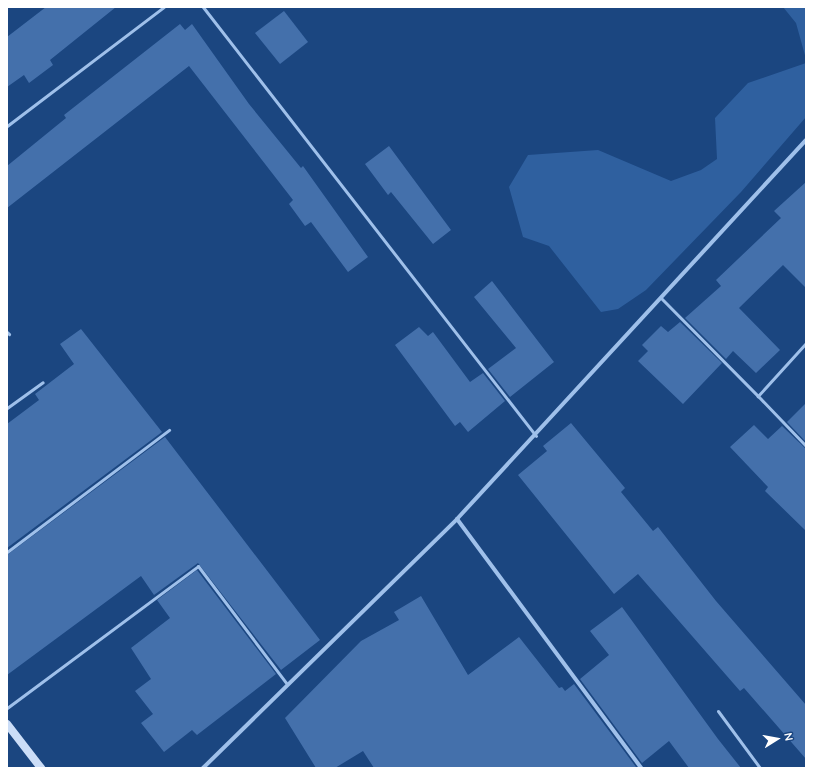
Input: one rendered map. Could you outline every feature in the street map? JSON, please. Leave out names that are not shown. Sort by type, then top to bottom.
[{"type":"street","points":[[203,768],[457,519],[536,436],[806,140]]},
{"type":"street","points":[[457,519],[641,768]]},
{"type":"street","points":[[7,724],[41,768]]},
{"type":"lane","points":[[7,126],[164,7]]},
{"type":"lane","points":[[203,7],[536,436]]},
{"type":"lane","points":[[661,298],[806,446]]},
{"type":"lane","points":[[758,396],[806,343]]},
{"type":"lane","points":[[7,408],[43,382]]},
{"type":"lane","points":[[7,552],[169,430]]},
{"type":"lane","points":[[7,708],[198,566],[287,684]]},
{"type":"lane","points":[[718,711],[760,768]]},
{"type":"shaded area","points":[[783,7],[806,7],[806,59],[796,23]]},
{"type":"shaded area","points":[[806,63],[806,117],[741,192],[646,290],[618,309],[601,312],[549,246],[523,237],[509,187],[528,155],[598,150],[671,181],[701,170],[717,159],[715,118],[748,83]]},
{"type":"building","points":[[46,7],[116,7],[50,60],[53,65],[29,83],[24,75],[7,87],[7,37]]},
{"type":"building","points":[[284,11],[308,42],[280,64],[255,33]]},
{"type":"building","points":[[180,24],[185,30],[192,24],[249,104],[301,168],[303,166],[368,257],[348,272],[311,222],[305,226],[289,204],[293,200],[189,66],[7,208],[7,166],[66,118],[64,115]]},
{"type":"building","points":[[389,146],[451,230],[433,244],[391,192],[388,195],[365,164]]},
{"type":"building","points":[[806,182],[806,288],[783,265],[739,308],[780,350],[756,373],[733,351],[726,359],[685,318],[721,286],[716,280],[781,218],[774,211]]},
{"type":"building","points":[[492,281],[554,362],[510,397],[488,369],[516,348],[474,297]]},
{"type":"building","points":[[680,322],[722,363],[683,404],[638,361],[648,351],[642,345],[661,326],[668,332]]},
{"type":"building","points":[[419,327],[428,336],[433,332],[470,382],[483,373],[505,401],[468,432],[460,422],[455,426],[395,345]]},
{"type":"building","points":[[81,329],[162,432],[7,548],[7,424],[39,400],[35,394],[74,364],[60,344]]},
{"type":"building","points":[[806,403],[806,442],[787,422]]},
{"type":"building","points":[[571,423],[625,488],[621,492],[653,531],[658,527],[716,601],[806,705],[806,759],[744,688],[740,691],[638,574],[614,594],[518,475],[547,451],[543,446]]},
{"type":"building","points":[[754,425],[768,439],[782,426],[806,449],[806,531],[765,491],[768,487],[730,447]]},
{"type":"building","points":[[165,437],[320,640],[281,670],[198,563],[154,595],[141,576],[7,675],[7,555]]},
{"type":"building","points":[[197,570],[276,674],[197,735],[192,730],[164,752],[141,723],[153,714],[135,691],[151,679],[131,648],[170,618],[157,600]]},
{"type":"building","points":[[421,596],[468,675],[519,637],[559,688],[562,687],[565,691],[574,684],[636,767],[374,768],[363,751],[335,768],[316,768],[285,718],[361,641],[399,620],[394,612]]},
{"type":"building","points":[[622,607],[718,739],[741,768],[689,768],[669,741],[642,763],[580,679],[609,655],[590,631]]}]
